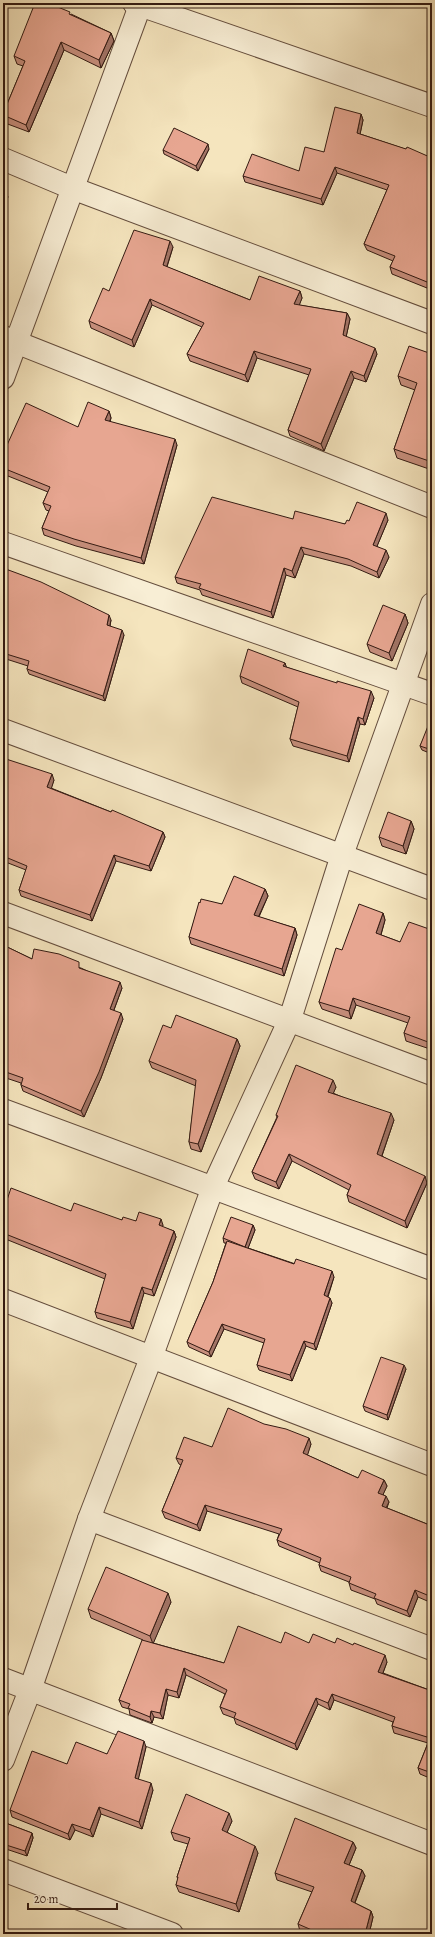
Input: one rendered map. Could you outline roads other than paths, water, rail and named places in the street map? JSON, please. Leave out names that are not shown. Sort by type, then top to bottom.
[{"type":"street","points":[[3,378],[10,340],[72,188],[138,4],[432,106]]},
{"type":"street","points":[[3,159],[72,188],[432,323]]},
{"type":"street","points":[[10,340],[432,506]]},
{"type":"street","points":[[3,543],[432,694]]},
{"type":"street","points":[[3,1760],[30,1690],[89,1519],[151,1358],[213,1188],[290,1019],[342,856],[432,604]]},
{"type":"street","points":[[3,730],[432,889]]},
{"type":"street","points":[[3,912],[290,1019],[432,1074]]},
{"type":"street","points":[[3,1110],[432,1269]]},
{"type":"street","points":[[3,1300],[432,1465]]},
{"type":"street","points":[[89,1519],[432,1649]]},
{"type":"street","points":[[3,1679],[432,1844]]},
{"type":"street","points":[[3,1870],[172,1934]]}]
